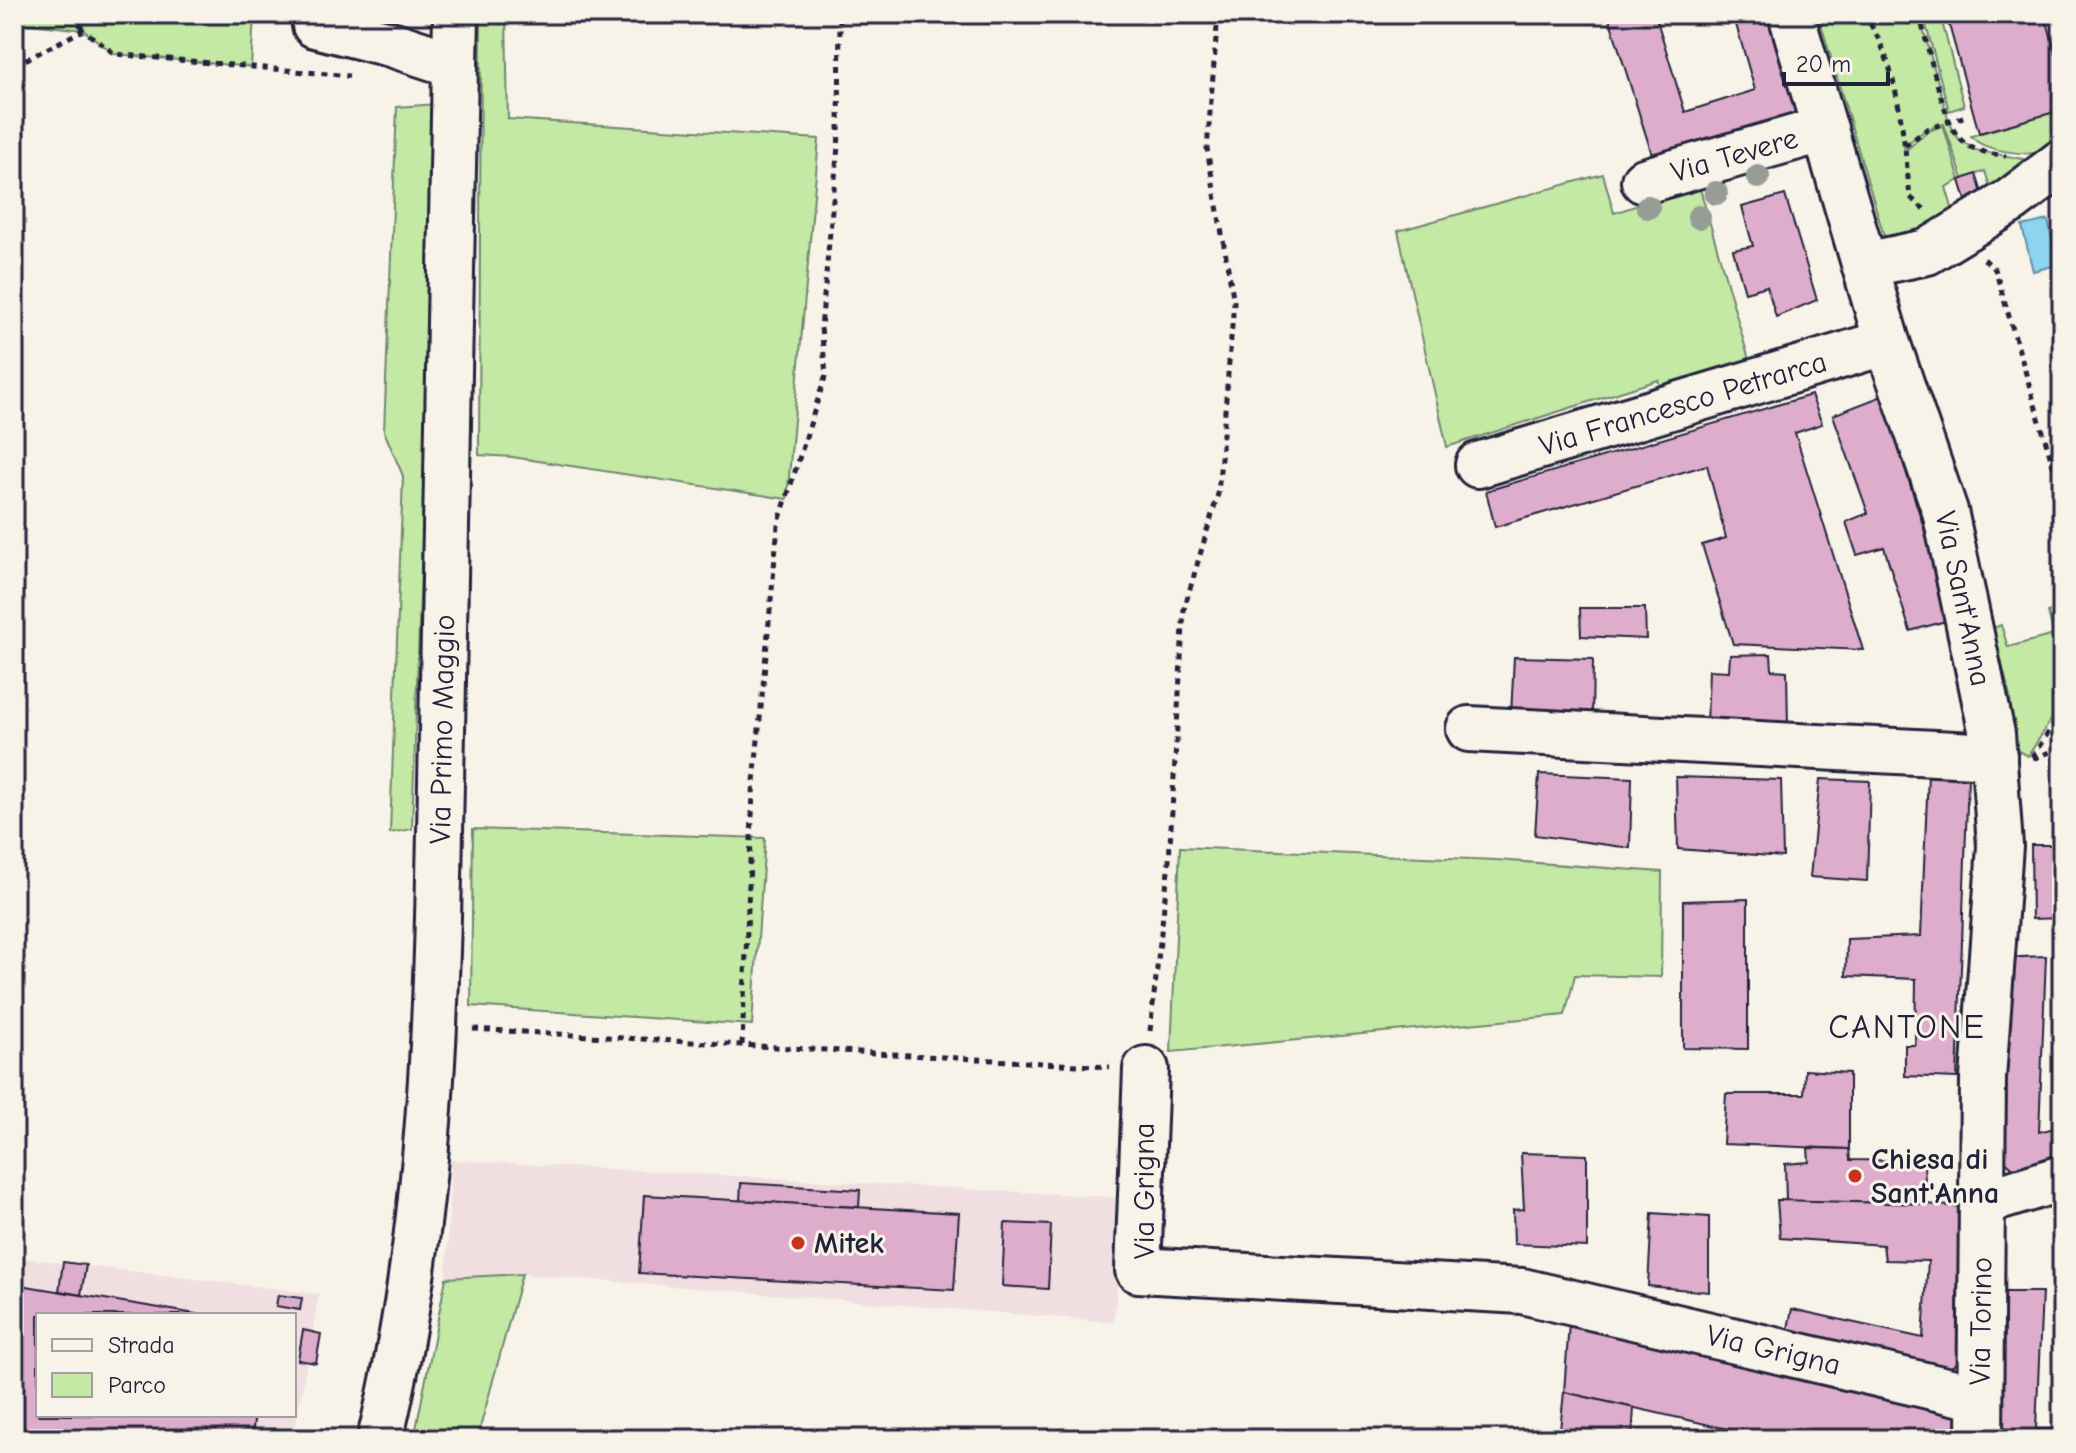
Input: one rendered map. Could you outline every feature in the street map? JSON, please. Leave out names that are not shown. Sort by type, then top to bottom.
[{"type":"street","points":[[316,14],[315,25],[394,45],[455,65]]},
{"type":"street","name":"Via Primo Maggio","points":[[380,1439],[391,1394],[421,1214],[436,1027],[456,14]]},
{"type":"street","name":"Via Sant'Anna","points":[[1791,14],[1887,342],[1945,511],[1992,734],[2012,758],[2000,846],[1983,1078],[1982,1203]]},
{"type":"street","name":"Via Tevere","points":[[1644,181],[1825,129]]},
{"type":"street","points":[[1865,265],[1927,252],[2012,200],[2057,166]]},
{"type":"street","name":"Via Francesco Petrarca","points":[[1478,465],[1887,342]]},
{"type":"street","points":[[1469,729],[2012,758]]},
{"type":"street","name":"Via Grigna","points":[[1146,1069],[1138,1270],[1522,1291],[1980,1418]]},
{"type":"street","points":[[1982,1203],[2062,1178]]},
{"type":"street","name":"Via Torino","points":[[1980,1418],[1982,1203]]},
{"type":"path","points":[[73,14],[83,30],[115,54],[355,75]]},
{"type":"path","points":[[742,1045],[753,793],[778,525],[826,374],[821,328],[839,135],[840,14]]},
{"type":"path","points":[[436,1027],[1146,1069],[1169,861],[1184,609],[1218,494],[1234,302],[1207,149],[1218,14]]},
{"type":"path","points":[[1919,14],[1949,122],[1958,138],[1975,150],[2057,166]]},
{"type":"path","points":[[14,63],[83,30]]},
{"type":"path","points":[[1904,147],[1927,129],[1966,116]]},
{"type":"path","points":[[2012,758],[2062,712]]},
{"type":"shaded area","points":[[451,1160],[1125,1198],[1114,1322],[522,1274],[446,1278]]},
{"type":"shaded area","points":[[14,1257],[319,1294],[293,1439],[14,1439]]},
{"type":"green space","points":[[14,14],[254,14],[251,67],[115,54],[83,30],[14,22]]},
{"type":"green space","points":[[481,14],[506,14],[508,119],[819,139],[787,499],[512,457],[479,455]]},
{"type":"green space","points":[[1818,14],[1919,14],[1949,122],[1958,138],[1975,150],[2034,161],[1992,194],[1985,171],[1963,179],[1944,124],[1927,129],[1904,146],[1905,151],[1927,132],[1943,125],[1960,180],[1946,187],[1955,218],[1887,246]]},
{"type":"green space","points":[[1923,14],[1940,14],[1964,106],[1949,111]]},
{"type":"green space","points":[[437,104],[412,829],[390,833],[403,476],[384,431],[397,107]]},
{"type":"green space","points":[[2062,110],[2062,139],[2046,151],[2028,153],[1995,149],[1971,136]]},
{"type":"green space","points":[[1603,174],[1614,213],[1699,185],[1752,370],[1663,395],[1658,380],[1447,447],[1398,231]]},
{"type":"green space","points":[[2062,607],[2062,703],[2028,756],[2012,748],[2010,697],[1993,628],[2001,625],[2008,647],[2054,635],[2048,612]]},
{"type":"green space","points":[[473,829],[765,838],[752,1025],[471,1006]]},
{"type":"green space","points":[[1180,847],[1496,860],[1662,872],[1661,977],[1575,975],[1565,1015],[1171,1052]]},
{"type":"green space","points":[[522,1274],[477,1439],[414,1439],[446,1278]]},
{"type":"water","points":[[2048,220],[2057,265],[2033,271],[2022,226]]},
{"type":"building","points":[[1608,14],[1655,14],[1685,112],[1755,90],[1733,14],[1777,14],[1808,113],[1654,161]]},
{"type":"building","points":[[1946,14],[2045,14],[2062,76],[2062,110],[1979,133]]},
{"type":"building","points":[[1976,174],[1983,196],[1969,210],[1960,180]]},
{"type":"building","points":[[1785,195],[1817,300],[1776,317],[1767,286],[1745,292],[1733,250],[1753,246],[1742,207]]},
{"type":"building","points":[[1811,395],[1822,424],[1795,433],[1863,650],[1733,644],[1702,545],[1726,538],[1707,465],[1495,527],[1486,491]]},
{"type":"building","points":[[1882,396],[1953,619],[1910,631],[1884,547],[1857,555],[1846,522],[1868,513],[1833,415]]},
{"type":"building","points":[[1580,608],[1645,608],[1646,639],[1581,636]]},
{"type":"building","points":[[1771,654],[1772,670],[1787,671],[1788,728],[1707,725],[1709,670],[1729,671],[1730,655]]},
{"type":"building","points":[[1514,657],[1593,659],[1592,718],[1511,715]]},
{"type":"building","points":[[1539,774],[1632,778],[1630,848],[1535,835]]},
{"type":"building","points":[[1928,774],[1968,776],[1957,1078],[1905,1076],[1905,1045],[1915,1045],[1916,979],[1846,976],[1847,939],[1921,936]]},
{"type":"building","points":[[1676,777],[1781,780],[1783,857],[1678,849]]},
{"type":"building","points":[[1820,779],[1870,781],[1867,881],[1810,877]]},
{"type":"building","points":[[2031,845],[2062,845],[2062,918],[2032,919]]},
{"type":"building","points":[[1748,899],[1748,1049],[1683,1048],[1683,901]]},
{"type":"building","points":[[2046,956],[2039,1132],[2062,1126],[2062,1165],[2022,1176],[1999,1155],[1998,958]]},
{"type":"building","points":[[2062,958],[2062,1007],[2060,976]]},
{"type":"building","points":[[1805,1070],[1849,1073],[1849,1149],[1723,1144],[1726,1094],[1804,1094]]},
{"type":"building","name":"Chiesa di Sant'Anna","points":[[1808,1148],[1849,1149],[1850,1160],[1924,1161],[1926,1204],[1786,1201],[1785,1164],[1809,1162]]},
{"type":"building","points":[[1521,1153],[1587,1155],[1587,1247],[1514,1244],[1513,1210],[1524,1209]]},
{"type":"building","points":[[741,1183],[860,1190],[859,1207],[740,1201]]},
{"type":"building","points":[[644,1195],[959,1213],[954,1290],[639,1273]]},
{"type":"building","points":[[1777,1200],[1974,1208],[1966,1309],[1957,1363],[1938,1375],[1784,1348],[1792,1309],[1923,1338],[1928,1261],[1885,1260],[1883,1245],[1780,1238]]},
{"type":"building","points":[[1652,1213],[1709,1217],[1709,1292],[1648,1286]]},
{"type":"building","points":[[1005,1223],[1051,1225],[1048,1289],[1002,1286]]},
{"type":"building","points":[[63,1262],[86,1265],[81,1295],[59,1291]]},
{"type":"building","points":[[14,1284],[190,1313],[36,1313],[36,1417],[255,1417],[251,1439],[14,1439]]},
{"type":"building","points":[[2004,1292],[2042,1292],[2036,1429],[2062,1430],[2062,1439],[1997,1439]]},
{"type":"building","points":[[278,1295],[302,1298],[300,1310],[276,1306]]},
{"type":"building","points":[[1569,1323],[1961,1417],[1957,1439],[1750,1439],[1750,1434],[1564,1392]]},
{"type":"building","points":[[303,1330],[321,1334],[316,1363],[298,1360]]},
{"type":"building","points":[[1564,1392],[1634,1408],[1632,1439],[1559,1439]]},
{"type":"place","name":"Chiesa di Sant'Anna","points":[[1855,1176]]},
{"type":"place","name":"Mitek","points":[[798,1243]]},
{"type":"district","name":"CANTONE","points":[[1907,1027]]}]
